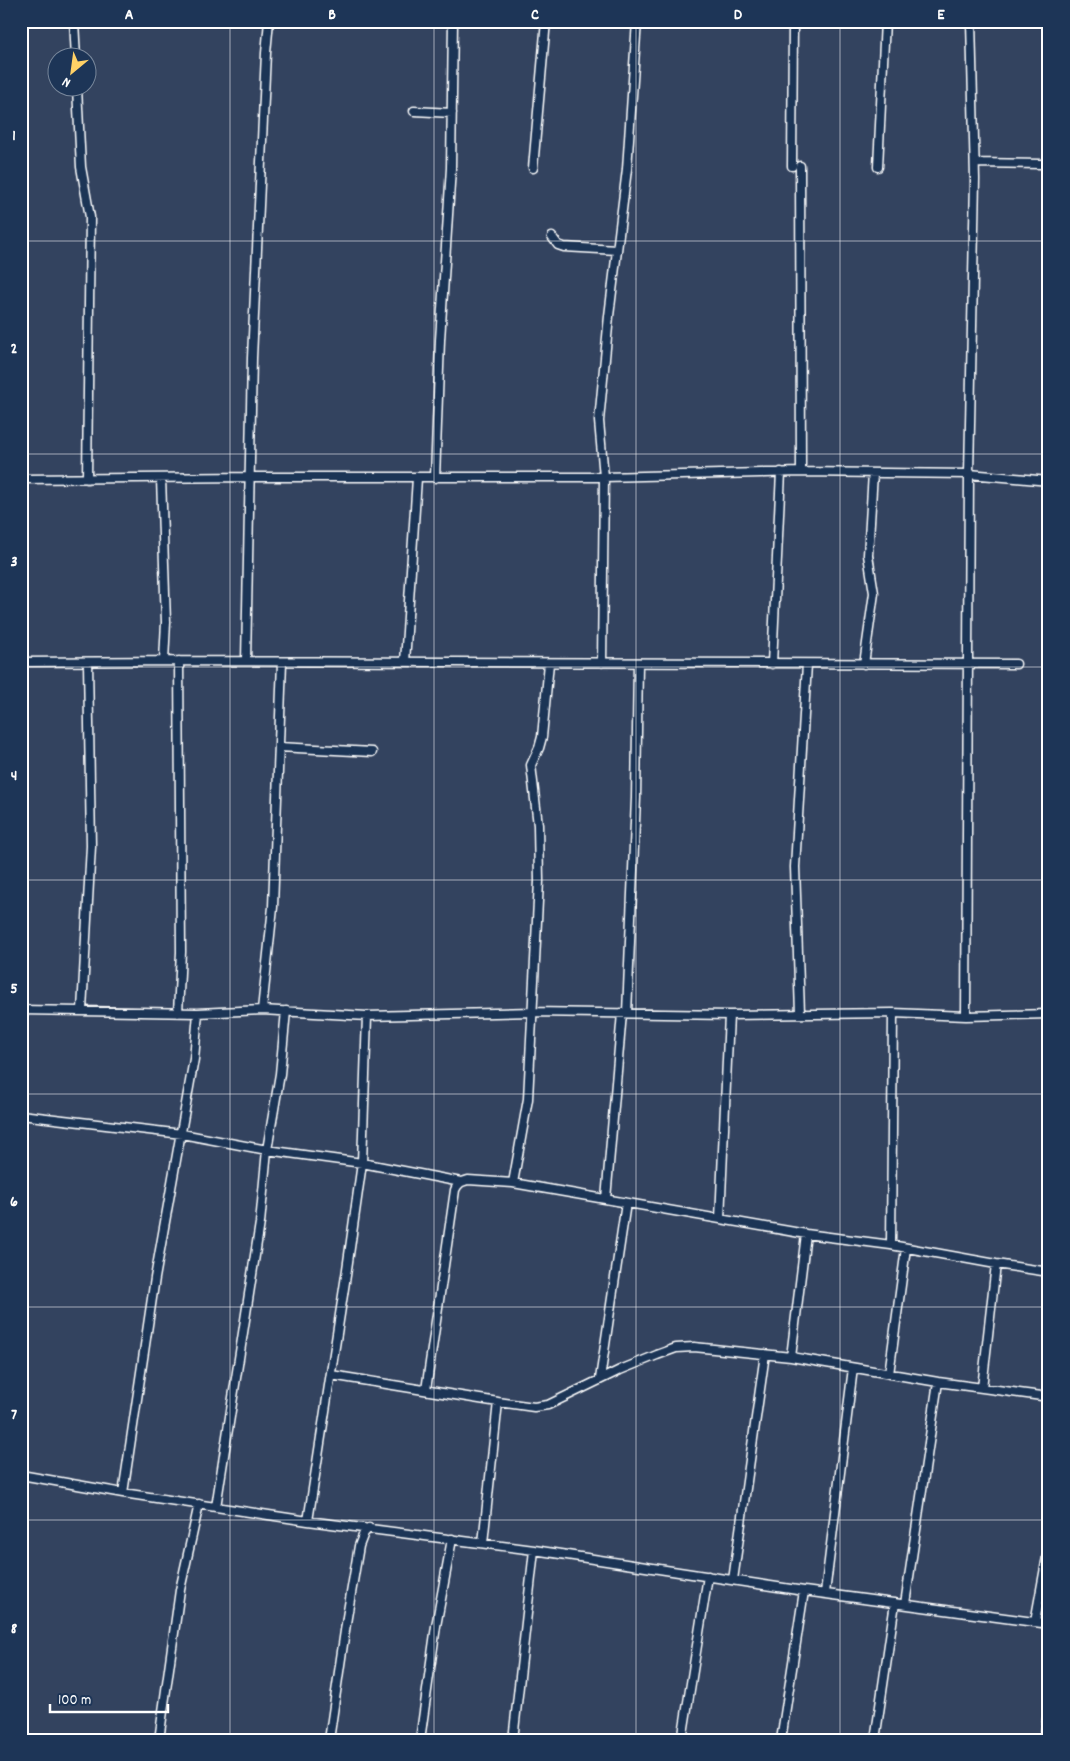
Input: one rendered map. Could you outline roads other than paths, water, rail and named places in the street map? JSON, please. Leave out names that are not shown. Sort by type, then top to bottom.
[{"type":"street","points":[[74,21],[75,48]]},
{"type":"street","points":[[246,661],[252,358],[265,63],[269,21]]},
{"type":"street","points":[[435,478],[440,340],[451,168],[453,21]]},
{"type":"street","points":[[533,168],[546,21]]},
{"type":"street","points":[[602,663],[604,477],[599,421],[626,169],[637,21]]},
{"type":"street","points":[[793,21],[801,472]]},
{"type":"street","points":[[878,167],[885,21]]},
{"type":"street","points":[[966,1016],[969,474],[975,163],[971,21]]},
{"type":"street","points":[[78,98],[81,167],[90,217],[87,478]]},
{"type":"street","points":[[414,111],[452,113]]},
{"type":"street","points":[[975,163],[1041,164]]},
{"type":"street","points":[[552,237],[558,245],[564,247],[616,250]]},
{"type":"street","points":[[772,664],[781,472]]},
{"type":"street","points":[[21,479],[604,477],[801,472],[969,474],[1049,481]]},
{"type":"street","points":[[864,664],[874,593],[868,555],[873,473]]},
{"type":"street","points":[[161,478],[166,622],[164,661]]},
{"type":"street","points":[[405,662],[417,478]]},
{"type":"street","points":[[178,1013],[181,952],[179,661]]},
{"type":"street","points":[[21,662],[246,661],[864,664],[968,662],[1016,664]]},
{"type":"street","points":[[82,1010],[91,846],[88,662]]},
{"type":"street","points":[[262,1010],[273,907],[282,662]]},
{"type":"street","points":[[513,1183],[528,1100],[539,881],[538,825],[531,765],[542,737],[549,663]]},
{"type":"street","points":[[606,1199],[625,1013],[636,798],[638,663]]},
{"type":"street","points":[[800,1014],[795,867],[808,664]]},
{"type":"street","points":[[279,747],[372,752]]},
{"type":"street","points":[[21,1010],[178,1013],[262,1010],[367,1016],[533,1012],[729,1015],[892,1013],[966,1016],[1049,1014]]},
{"type":"street","points":[[216,1507],[260,1223],[267,1150],[280,1074],[286,1011]]},
{"type":"street","points":[[123,1493],[155,1278],[194,1059],[198,1013]]},
{"type":"street","points":[[891,1245],[892,1013]]},
{"type":"street","points":[[720,1219],[729,1015]]},
{"type":"street","points":[[308,1520],[362,1163],[367,1016]]},
{"type":"street","points":[[21,1115],[182,1134],[267,1150],[362,1163],[461,1182]]},
{"type":"street","points":[[426,1390],[455,1190],[457,1185],[468,1180],[513,1183],[806,1234],[891,1245],[1049,1272]]},
{"type":"street","points":[[600,1380],[626,1202]]},
{"type":"street","points":[[791,1358],[806,1234]]},
{"type":"street","points":[[889,1374],[906,1248]]},
{"type":"street","points":[[982,1388],[996,1264]]},
{"type":"street","points":[[331,1375],[534,1407],[548,1405],[657,1355],[676,1348],[694,1347],[765,1354],[938,1382],[1049,1397]]},
{"type":"street","points":[[733,1580],[765,1354]]},
{"type":"street","points":[[825,1594],[853,1368]]},
{"type":"street","points":[[906,1604],[938,1382]]},
{"type":"street","points":[[483,1543],[498,1402]]},
{"type":"street","points":[[21,1475],[216,1507],[534,1550],[825,1594],[1049,1624]]},
{"type":"street","points":[[159,1740],[180,1590],[199,1504]]},
{"type":"street","points":[[329,1740],[359,1546],[364,1533],[369,1528]]},
{"type":"street","points":[[420,1740],[436,1626],[452,1539]]},
{"type":"street","points":[[1035,1622],[1049,1546]]},
{"type":"street","points":[[513,1740],[534,1550]]},
{"type":"street","points":[[682,1740],[708,1576]]},
{"type":"street","points":[[781,1740],[804,1590]]},
{"type":"street","points":[[875,1740],[895,1603]]},
{"type":"street","points":[[1044,1740],[1049,1707]]}]
